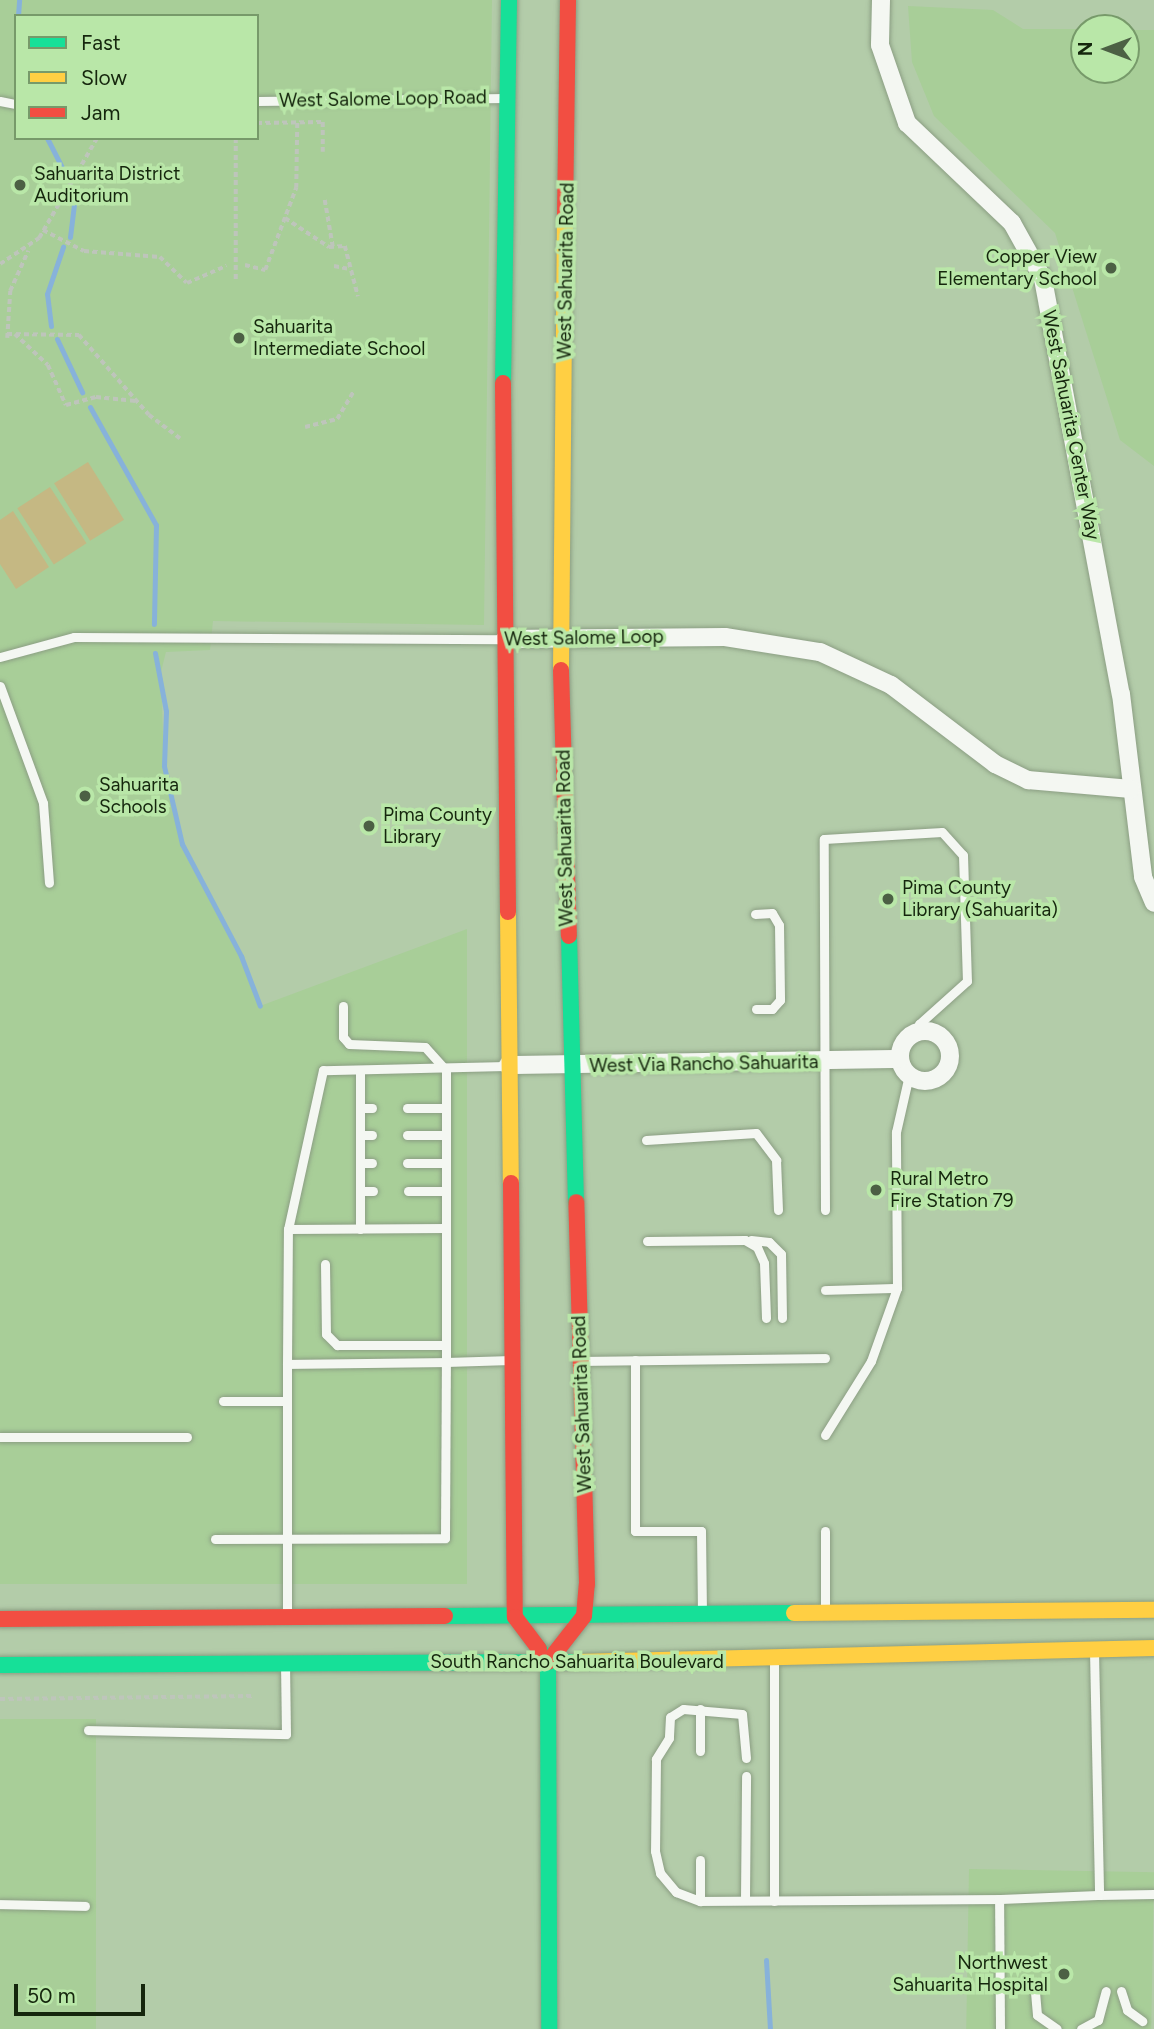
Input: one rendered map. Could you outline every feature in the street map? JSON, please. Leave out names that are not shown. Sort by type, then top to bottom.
[{"type":"main road","points":[[509,0],[505,639],[515,1617],[548,1662],[550,2029]]},
{"type":"main road","points":[[551,0],[567,69]]},
{"type":"main road","name":"West Sahuarita Road","points":[[568,0],[560,638],[570,1066],[582,1361],[584,1616]]},
{"type":"main road","points":[[0,1619],[287,1615],[702,1616],[1154,1610]]},
{"type":"main road","points":[[548,1662],[584,1616]]},
{"type":"main road","name":"South Rancho Sahuarita Boulevard","points":[[0,1665],[774,1662],[1154,1648]]},
{"type":"street","name":"West Sahuarita Center Way","points":[[881,0],[880,45],[907,123],[1012,223],[1043,279],[1121,694],[1143,877],[1154,903]]},
{"type":"street","name":"West Salome Loop","points":[[505,639],[725,637],[820,652],[891,685],[995,764],[1028,780],[1131,789]]},
{"type":"street","points":[[923,1031],[947,1043],[948,1068],[929,1082],[909,1075],[900,1059],[904,1043],[923,1031]]},
{"type":"street","name":"West Via Rancho Sahuarita","points":[[508,1065],[900,1059]]},
{"type":"lane","name":"West Salome Loop Road","points":[[259,101],[508,98]]},
{"type":"lane","name":"West Salome Loop","points":[[0,657],[74,637],[505,639]]},
{"type":"lane","points":[[0,686],[43,803],[49,883]]},
{"type":"lane","points":[[825,1210],[824,839],[942,832],[963,855],[967,981],[919,1024],[923,1031]]},
{"type":"lane","points":[[755,914],[772,913],[779,925],[780,1000],[772,1009],[756,1009]]},
{"type":"lane","points":[[215,1539],[445,1538],[446,1070],[425,1047],[349,1044],[343,1037],[343,1006]]},
{"type":"lane","points":[[287,1615],[288,1229],[323,1070],[446,1070],[508,1065]]},
{"type":"lane","points":[[360,1071],[360,1229]]},
{"type":"lane","points":[[825,1434],[871,1362],[897,1288],[896,1132],[909,1075]]},
{"type":"lane","points":[[360,1108],[372,1108]]},
{"type":"lane","points":[[407,1108],[446,1108]]},
{"type":"lane","points":[[646,1140],[756,1133],[776,1160],[778,1210]]},
{"type":"lane","points":[[360,1135],[372,1135]]},
{"type":"lane","points":[[407,1135],[446,1135]]},
{"type":"lane","points":[[360,1163],[372,1163]]},
{"type":"lane","points":[[407,1163],[446,1163]]},
{"type":"lane","points":[[360,1191],[373,1191]]},
{"type":"lane","points":[[408,1191],[446,1191]]},
{"type":"lane","points":[[288,1229],[446,1228]]},
{"type":"lane","points":[[745,1240],[764,1263],[766,1318]]},
{"type":"lane","points":[[647,1241],[745,1240],[778,1248],[782,1318]]},
{"type":"lane","points":[[325,1264],[326,1334],[337,1345],[446,1345]]},
{"type":"lane","points":[[825,1290],[897,1288]]},
{"type":"lane","points":[[582,1361],[825,1358]]},
{"type":"lane","points":[[287,1364],[513,1360]]},
{"type":"lane","points":[[635,1360],[635,1531],[701,1531],[702,1616]]},
{"type":"lane","points":[[223,1401],[287,1401]]},
{"type":"lane","points":[[0,1437],[187,1437]]},
{"type":"lane","points":[[825,1531],[825,1615]]},
{"type":"lane","points":[[1094,1649],[1099,1895]]},
{"type":"lane","points":[[774,1662],[774,1901]]},
{"type":"lane","points":[[88,1730],[286,1734],[285,1664]]},
{"type":"lane","points":[[746,1758],[742,1714],[700,1709],[673,1712],[656,1759],[660,1873],[676,1892],[700,1901],[999,1899],[1154,1894]]},
{"type":"lane","points":[[700,1709],[700,1751]]},
{"type":"lane","points":[[745,1900],[746,1776]]},
{"type":"lane","points":[[700,1860],[700,1901]]},
{"type":"lane","points":[[999,1899],[1000,2029]]},
{"type":"lane","points":[[0,1904],[85,1906]]},
{"type":"lane","points":[[1081,2029],[1098,2020],[1106,1991]]},
{"type":"lane","points":[[1121,1991],[1127,2010],[1142,2021]]},
{"type":"lane","points":[[1035,1992],[1037,2015],[1057,2029]]},
{"type":"path","points":[[245,265],[265,270],[296,188],[297,122]]},
{"type":"path","points":[[259,123],[323,122],[323,152]]},
{"type":"path","points":[[96,140],[29,249],[7,312],[7,336],[79,335],[138,402],[180,438]]},
{"type":"path","points":[[236,140],[236,281]]},
{"type":"path","points":[[326,200],[333,247]]},
{"type":"path","points":[[285,218],[333,247],[345,246],[358,296]]},
{"type":"path","points":[[43,230],[84,251],[160,257],[187,283],[226,266]]},
{"type":"path","points":[[0,264],[29,249]]},
{"type":"path","points":[[334,265],[349,269]]},
{"type":"path","points":[[0,312],[7,312]]},
{"type":"path","points":[[14,334],[48,365],[66,405],[96,397],[138,402]]},
{"type":"path","points":[[304,427],[337,419],[353,392]]},
{"type":"path","points":[[0,1699],[254,1696]]},
{"type":"shaded area","name":"Sahuarita Schools","points":[[0,0],[492,0],[484,625],[213,621],[210,650],[166,652],[161,672],[164,766],[182,844],[241,956],[260,1006],[467,929],[467,1584],[0,1584]]},
{"type":"shaded area","name":"Copper View Elementary School","points":[[908,6],[993,10],[1023,29],[1070,29],[1070,84],[1140,84],[1140,30],[1154,30],[1154,466],[1120,440],[1055,233],[934,116],[912,62]]},
{"type":"shaded area","points":[[88,462],[124,520],[90,541],[54,483]]},
{"type":"shaded area","points":[[50,487],[86,543],[54,564],[17,508]]},
{"type":"shaded area","points":[[13,511],[49,567],[16,589],[0,564],[0,520]]},
{"type":"shaded area","points":[[0,1719],[96,1719],[96,2029],[0,2029]]},
{"type":"shaded area","name":"Northwest Sahuarita Hospital","points":[[969,1869],[1154,1872],[1151,2029],[966,2029]]},
{"type":"waterway","points":[[18,14],[19,0]]},
{"type":"waterway","points":[[48,140],[64,171]]},
{"type":"waterway","points":[[70,237],[75,199]]},
{"type":"waterway","points":[[51,326],[47,294],[63,247]]},
{"type":"waterway","points":[[57,339],[82,392]]},
{"type":"waterway","points":[[90,407],[156,525],[154,624]]},
{"type":"waterway","points":[[155,653],[166,711],[164,766],[182,844],[241,956],[260,1006]]},
{"type":"waterway","points":[[766,1960],[770,2029]]},
{"type":"traffic: fast","points":[[503,383],[509,0]]},
{"type":"traffic: fast","points":[[569,936],[576,1202]]},
{"type":"traffic: fast","points":[[445,1616],[794,1613]]},
{"type":"traffic: fast","points":[[539,1649],[548,1662],[549,2029]]},
{"type":"traffic: fast","points":[[0,1665],[576,1662]]},
{"type":"traffic: slow","points":[[561,670],[565,215]]},
{"type":"traffic: slow","points":[[508,912],[511,1183]]},
{"type":"traffic: slow","points":[[794,1613],[1154,1610]]},
{"type":"traffic: slow","points":[[576,1662],[1154,1648]]},
{"type":"traffic: jam","points":[[565,215],[568,0]]},
{"type":"traffic: jam","points":[[503,383],[508,912]]},
{"type":"traffic: jam","points":[[561,670],[569,936]]},
{"type":"traffic: jam","points":[[511,1183],[515,1617],[539,1649]]},
{"type":"traffic: jam","points":[[548,1662],[584,1616],[587,1584],[576,1202]]},
{"type":"traffic: jam","points":[[0,1619],[445,1616]]},
{"type":"place","name":"Sahuarita District Auditorium","points":[[20,185]]},
{"type":"place","name":"Copper View Elementary School","points":[[1111,268]]},
{"type":"place","name":"Sahuarita Intermediate School","points":[[239,338]]},
{"type":"place","name":"Sahuarita Schools","points":[[85,796]]},
{"type":"place","name":"Pima County Library","points":[[369,826]]},
{"type":"place","name":"Pima County Library (Sahuarita)","points":[[888,899]]},
{"type":"place","name":"Rural Metro Fire Station 79","points":[[876,1190]]},
{"type":"place","name":"Northwest Sahuarita Hospital","points":[[1064,1974]]}]
